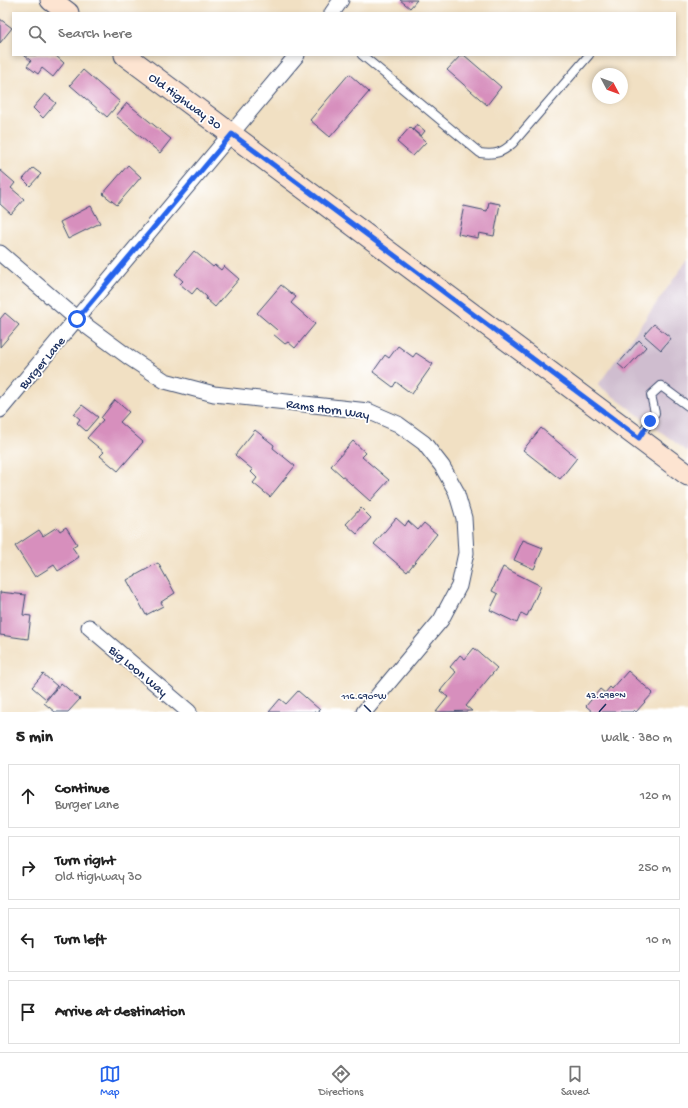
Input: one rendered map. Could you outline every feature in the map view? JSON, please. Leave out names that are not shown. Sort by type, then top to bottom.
[{"type":"street","points":[[51,0],[67,12]]},
{"type":"street","points":[[333,12],[341,0]]},
{"type":"street","name":"Old Highway 30","points":[[126,56],[688,475]]},
{"type":"street","name":"Burger Lane","points":[[0,410],[296,56]]},
{"type":"street","name":"Rams Horn Way","points":[[0,253],[77,319],[130,358],[165,381],[214,394],[368,411],[398,424],[424,443],[442,466],[456,491],[464,518],[466,553],[459,586],[441,620],[364,712]]},
{"type":"street","name":"Big Loon Way","points":[[89,627],[189,712]]},
{"type":"lane","points":[[363,56],[480,153],[486,154],[498,154],[513,143],[588,56]]},
{"type":"lane","points":[[639,438],[655,413],[651,395],[661,386],[688,406]]},
{"type":"shaded area","points":[[688,259],[688,452],[598,385]]},
{"type":"building","points":[[400,0],[417,0],[410,8]]},
{"type":"building","points":[[0,19],[12,28],[0,43]]},
{"type":"building","points":[[25,56],[56,56],[64,63],[53,77],[42,68],[38,74],[27,66],[31,61]]},
{"type":"building","points":[[460,56],[465,56],[501,87],[487,105],[447,70]]},
{"type":"building","points":[[83,70],[120,102],[107,117],[70,85]]},
{"type":"building","points":[[349,74],[369,92],[330,137],[310,120]]},
{"type":"building","points":[[45,94],[56,103],[43,118],[33,108]]},
{"type":"building","points":[[127,103],[171,139],[160,153],[116,116]]},
{"type":"building","points":[[417,124],[425,131],[421,136],[413,130]]},
{"type":"building","points":[[410,127],[426,142],[413,156],[397,142]]},
{"type":"building","points":[[128,165],[141,177],[117,205],[103,194]]},
{"type":"building","points":[[33,168],[41,174],[30,186],[23,179]]},
{"type":"building","points":[[0,170],[15,183],[11,188],[24,199],[11,214],[0,204]]},
{"type":"building","points":[[489,202],[500,204],[494,236],[479,233],[478,238],[458,234],[464,206],[487,211]]},
{"type":"building","points":[[91,206],[100,223],[68,239],[60,222]]},
{"type":"building","points":[[194,251],[213,267],[215,265],[221,270],[224,266],[239,279],[215,307],[197,288],[192,294],[180,284],[183,281],[175,274]]},
{"type":"building","points":[[281,285],[296,297],[291,303],[315,324],[295,348],[288,342],[285,344],[273,334],[277,330],[257,313]]},
{"type":"building","points":[[5,313],[19,325],[0,347],[0,319]]},
{"type":"building","points":[[654,324],[671,338],[661,350],[644,335]]},
{"type":"building","points":[[639,340],[646,347],[625,370],[618,364]]},
{"type":"building","points":[[398,346],[413,357],[416,353],[433,364],[412,394],[396,382],[393,387],[373,372],[385,355],[389,358]]},
{"type":"building","points":[[115,400],[129,412],[120,422],[143,442],[118,471],[100,456],[104,452],[87,438],[103,420],[101,418]]},
{"type":"building","points":[[82,405],[98,417],[86,431],[77,423],[80,419],[74,414]]},
{"type":"building","points":[[541,428],[577,458],[560,479],[523,450]]},
{"type":"building","points":[[255,430],[274,445],[273,448],[295,466],[270,497],[253,483],[257,478],[251,472],[253,470],[235,455]]},
{"type":"building","points":[[353,441],[366,453],[362,457],[389,480],[370,501],[331,466]]},
{"type":"building","points":[[361,508],[371,518],[357,534],[346,524]]},
{"type":"building","points":[[396,518],[405,526],[408,521],[418,530],[424,523],[437,534],[407,572],[374,544]]},
{"type":"building","points":[[57,527],[60,531],[66,527],[77,544],[72,547],[79,557],[58,571],[54,565],[35,577],[15,546],[39,530],[43,536]]},
{"type":"building","points":[[523,540],[543,548],[534,569],[514,560]]},
{"type":"building","points":[[158,563],[175,593],[161,602],[163,606],[146,615],[127,580]]},
{"type":"building","points":[[503,567],[541,586],[527,616],[521,613],[517,623],[490,610],[498,594],[492,591]]},
{"type":"building","points":[[0,592],[26,595],[23,615],[31,616],[28,639],[0,635]]},
{"type":"building","points":[[474,648],[497,668],[466,706],[472,711],[436,712],[448,697],[440,691],[456,672],[450,667],[460,655],[465,659]]},
{"type":"building","points":[[628,671],[653,693],[636,712],[634,710],[632,712],[593,712],[586,706],[600,689],[605,693],[610,687],[612,689]]},
{"type":"building","points":[[43,674],[57,686],[46,699],[32,687]]},
{"type":"building","points":[[61,683],[80,699],[68,712],[55,712],[44,703]]},
{"type":"building","points":[[298,691],[320,710],[318,712],[269,712],[280,699],[286,704]]},
{"type":"route","points":[[77,319],[232,134],[639,438],[650,421]]}]
